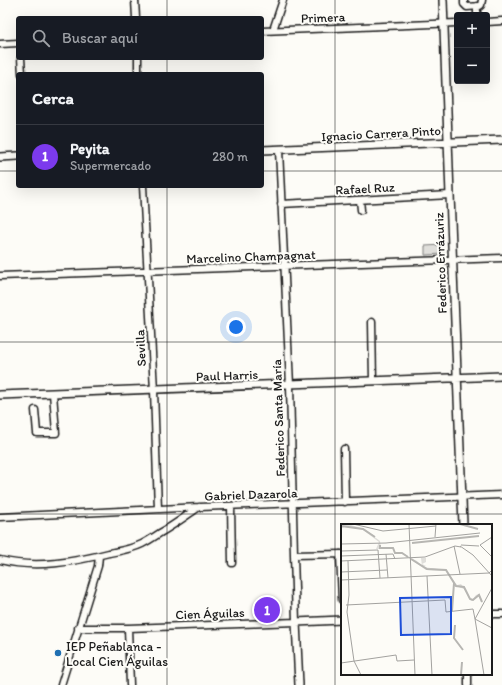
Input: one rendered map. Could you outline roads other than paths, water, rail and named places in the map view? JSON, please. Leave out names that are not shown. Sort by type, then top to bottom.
[{"type":"street","points":[[136,0],[136,16]]},
{"type":"street","points":[[273,30],[283,0]]},
{"type":"street","name":"Federico Errázuriz","points":[[443,0],[463,524]]},
{"type":"street","points":[[464,0],[464,4],[468,7],[480,6],[482,0]]},
{"type":"street","points":[[477,6],[478,12]]},
{"type":"street","points":[[490,22],[502,22]]},
{"type":"street","name":"Primera","points":[[264,31],[454,23]]},
{"type":"street","points":[[0,44],[16,43]]},
{"type":"street","points":[[22,60],[22,72]]},
{"type":"street","points":[[138,60],[138,72]]},
{"type":"street","name":"Ignacio Carrera Pinto","points":[[264,150],[502,140]]},
{"type":"street","name":"Federico Santa María","points":[[279,150],[290,384],[292,504],[299,685]]},
{"type":"street","points":[[0,157],[16,156]]},
{"type":"street","name":"Sevilla","points":[[143,188],[154,390],[158,509]]},
{"type":"street","name":"Rafael Ruz","points":[[281,204],[450,195]]},
{"type":"street","points":[[360,200],[361,210]]},
{"type":"street","name":"Marcelino Champagnat","points":[[0,276],[502,258]]},
{"type":"street","points":[[372,322],[373,381]]},
{"type":"street","name":"Paul Harris","points":[[0,395],[502,376]]},
{"type":"street","points":[[35,410],[37,433],[56,433],[53,394]]},
{"type":"street","points":[[344,449],[344,502]]},
{"type":"street","name":"Gabriel Dazarola","points":[[0,518],[200,507],[502,495]]},
{"type":"street","points":[[231,506],[232,562]]},
{"type":"street","points":[[0,560],[26,564],[51,563],[74,561],[100,556],[142,544],[179,522],[200,507]]},
{"type":"street","points":[[294,555],[341,554]]},
{"type":"street","points":[[61,685],[100,556]]},
{"type":"street","name":"Cien Águilas","points":[[78,628],[128,628],[341,620]]},
{"type":"street","points":[[128,628],[130,685]]},
{"type":"place","name":"Peyita","points":[[267,610]]},
{"type":"place","name":"IEP Peñablanca - Local Cien Águilas","points":[[58,653]]}]
